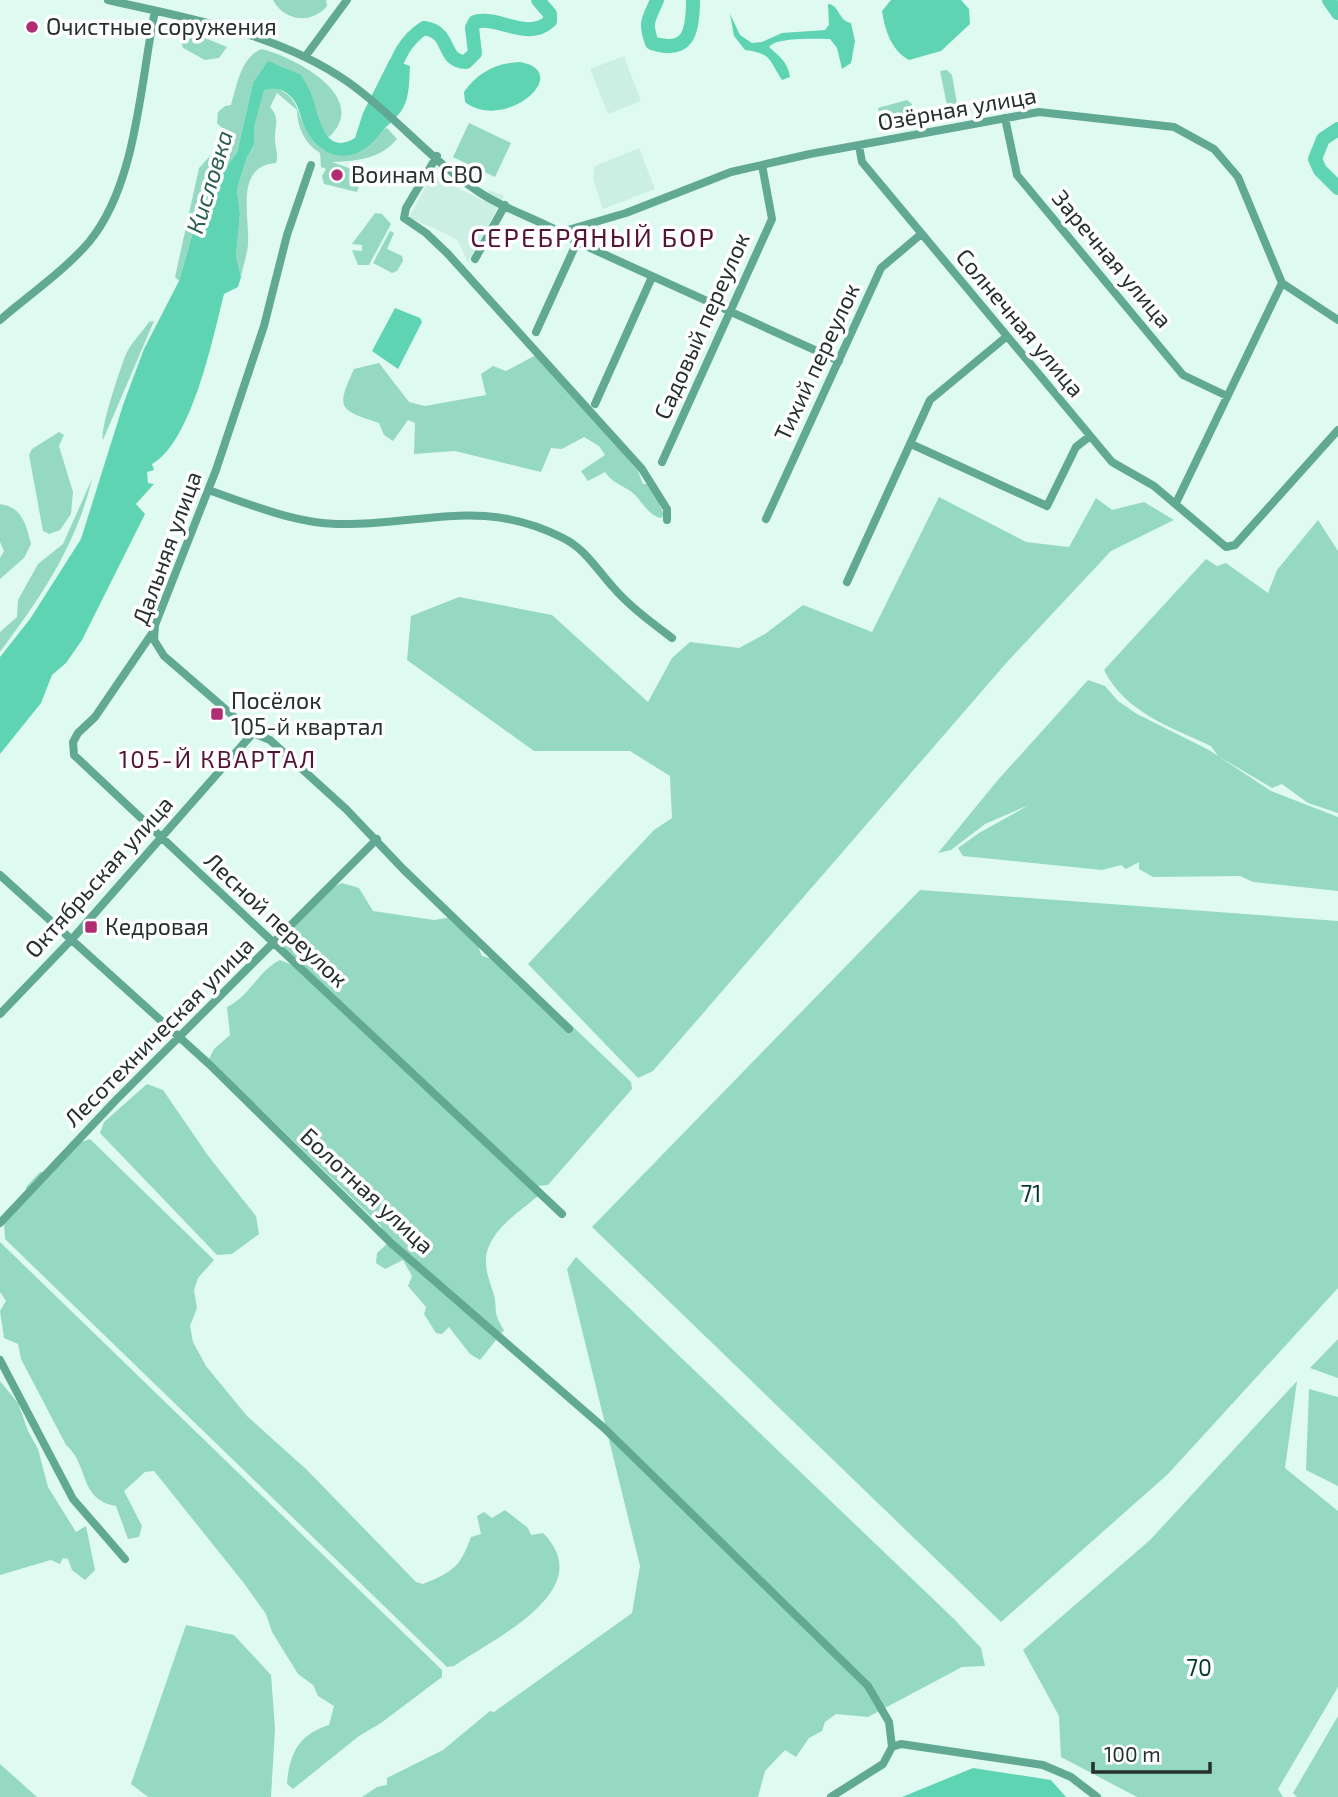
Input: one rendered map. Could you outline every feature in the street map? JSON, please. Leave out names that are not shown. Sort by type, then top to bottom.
[{"type":"street","points":[[108,0],[233,30],[305,57],[357,88],[474,188],[577,242],[839,361]]},
{"type":"street","points":[[305,57],[348,0]]},
{"type":"street","points":[[0,320],[89,242],[111,203],[126,163],[155,11]]},
{"type":"street","name":"Озёрная улица","points":[[561,232],[626,214],[722,176],[762,164],[1039,112],[1150,122],[1174,127],[1214,149],[1238,177],[1282,283]]},
{"type":"street","name":"Заречная улица","points":[[1005,118],[1017,174],[1183,375],[1227,396]]},
{"type":"street","name":"Солнечная улица","points":[[859,146],[862,162],[920,235],[1112,462],[1138,474],[1226,547],[1230,547],[1338,430]]},
{"type":"street","points":[[437,156],[404,211],[407,222],[426,233],[447,254],[642,469],[667,509],[667,520]]},
{"type":"street","name":"Садовый переулок","points":[[662,462],[772,219],[762,164]]},
{"type":"street","name":"Дальняя улица","points":[[311,165],[287,235],[264,326],[208,490],[153,632],[163,656],[253,733],[270,740],[377,839],[402,869],[569,1029]]},
{"type":"street","points":[[475,259],[505,205]]},
{"type":"street","name":"Тихий переулок","points":[[766,519],[881,268],[920,235]]},
{"type":"street","points":[[536,332],[577,242]]},
{"type":"street","points":[[595,404],[652,277]]},
{"type":"street","points":[[1176,503],[1282,283],[1338,320]]},
{"type":"street","points":[[846,582],[930,401],[1006,337]]},
{"type":"street","points":[[911,444],[1047,506],[1076,447],[1090,436]]},
{"type":"street","points":[[208,490],[316,522],[365,524],[473,514],[508,517],[564,538],[589,556],[612,586],[642,616],[672,638]]},
{"type":"street","name":"Лесной переулок","points":[[153,632],[95,717],[78,733],[74,755],[562,1214]]},
{"type":"street","name":"Октябрьская улица","points":[[0,1014],[73,938],[253,733]]},
{"type":"street","name":"Лесотехническая улица","points":[[0,1223],[377,839]]},
{"type":"street","name":"Болотная улица","points":[[0,875],[180,1037],[391,1243],[512,1345],[531,1368],[613,1437],[868,1686],[880,1702],[889,1723],[892,1747]]},
{"type":"street","points":[[0,1360],[73,1499],[125,1559]]},
{"type":"street","points":[[831,1797],[883,1764],[892,1747],[914,1744],[1043,1765],[1071,1777],[1097,1797]]},
{"type":"shaded area","points":[[891,0],[961,0],[969,9],[970,24],[941,51],[909,60],[893,45],[885,25],[882,11]]},
{"type":"shaded area","points":[[828,4],[835,7],[847,22],[851,23],[855,41],[851,63],[842,69],[837,48],[830,39],[780,42],[769,47],[787,67],[790,77],[782,80],[765,55],[745,50],[734,36],[730,14],[740,35],[752,43],[762,42],[782,33],[825,30],[829,25]]},
{"type":"shaded area","points":[[624,56],[641,101],[608,114],[590,69]]},
{"type":"shaded area","points":[[390,59],[410,66],[409,87],[403,108],[369,145],[350,155],[340,156],[321,148],[305,128],[293,99],[280,90],[264,90],[254,128],[254,146],[247,157],[237,189],[240,214],[236,256],[241,277],[238,287],[224,294],[199,387],[179,434],[166,452],[152,464],[154,470],[147,472],[148,483],[154,484],[136,504],[145,514],[82,640],[66,663],[52,675],[41,703],[0,754],[0,657],[30,619],[81,539],[123,405],[144,349],[179,281],[198,215],[210,203],[225,168],[237,153],[253,83],[268,61],[301,75],[311,93],[324,132],[336,142],[345,142],[355,138],[363,113]]},
{"type":"shaded area","points":[[520,62],[535,68],[540,77],[537,87],[528,97],[514,106],[498,110],[481,110],[465,102],[464,92],[482,74],[503,64]]},
{"type":"shaded area","points":[[639,148],[655,189],[603,209],[593,179],[595,166]]},
{"type":"shaded area","points":[[439,178],[484,201],[489,190],[504,196],[468,262],[457,239],[409,217],[429,181]]},
{"type":"shaded area","points":[[395,308],[420,318],[422,322],[398,369],[372,351]]},
{"type":"shaded area","points":[[973,1768],[1051,1780],[1066,1797],[902,1797]]},
{"type":"green space","points":[[273,0],[326,0],[327,6],[313,16],[298,18],[284,12]]},
{"type":"green space","points":[[177,30],[188,31],[227,47],[219,58],[205,60],[183,48]]},
{"type":"green space","points":[[261,49],[291,60],[323,81],[335,93],[341,107],[340,122],[329,137],[324,132],[301,75],[253,83],[237,153],[225,168],[210,203],[198,215],[179,281],[175,277],[199,168],[223,142],[224,130],[217,123],[218,112],[231,105],[244,65]]},
{"type":"green space","points":[[947,70],[952,75],[960,120],[940,123],[939,118],[949,115],[940,71]]},
{"type":"green space","points":[[277,88],[292,99],[305,127],[326,151],[387,128],[397,139],[383,151],[368,158],[332,162],[363,173],[357,192],[324,184],[322,176],[326,169],[321,167],[320,153],[310,145],[303,134],[298,123],[297,110],[277,93],[270,107],[276,119],[277,160],[276,163],[263,166],[254,173],[249,183],[248,245],[241,277],[236,256],[240,214],[237,189],[247,157],[254,147],[254,128],[264,89]]},
{"type":"green space","points":[[907,100],[912,104],[906,119],[898,125],[882,128],[878,108]]},
{"type":"green space","points":[[469,123],[511,143],[495,177],[453,157]]},
{"type":"green space","points":[[375,213],[382,214],[391,224],[369,265],[358,265],[352,250],[362,251],[362,245],[352,244]]},
{"type":"green space","points":[[390,231],[394,233],[387,249],[402,256],[403,261],[397,271],[392,273],[373,263]]},
{"type":"green space","points":[[154,321],[103,440],[107,412],[126,354],[149,322]]},
{"type":"green space","points":[[536,355],[638,471],[643,484],[651,484],[664,515],[661,518],[650,512],[632,493],[605,472],[588,481],[581,471],[605,455],[599,446],[584,437],[562,449],[551,448],[541,472],[455,451],[414,454],[415,423],[408,420],[393,441],[384,435],[379,423],[355,415],[344,406],[345,392],[354,369],[379,363],[409,402],[425,406],[486,395],[481,374],[493,366],[506,371]]},
{"type":"green space","points":[[59,432],[64,435],[59,446],[73,492],[71,514],[60,530],[49,534],[43,531],[29,455],[32,449]]},
{"type":"green space","points":[[92,479],[67,549],[0,652],[0,632],[17,617],[18,600],[38,564],[63,544]]},
{"type":"green space","points":[[939,497],[1026,542],[1069,547],[1096,498],[1112,510],[1144,502],[1174,520],[1111,551],[1008,661],[653,1071],[638,1078],[528,964],[654,830],[672,818],[670,776],[630,751],[534,751],[407,660],[411,616],[459,597],[552,615],[648,702],[672,658],[690,642],[739,648],[765,634],[803,605],[872,632]]},
{"type":"green space","points":[[0,504],[13,509],[22,518],[31,544],[24,558],[0,579],[0,558],[4,551],[0,542]]},
{"type":"green space","points":[[1318,520],[1338,551],[1338,813],[1308,803],[1282,784],[1272,788],[1218,756],[1211,746],[1150,717],[1124,697],[1104,670],[1206,559],[1217,566],[1226,563],[1268,593],[1277,570]]},
{"type":"green space","points":[[1088,680],[1105,686],[1118,701],[1137,714],[1209,750],[1271,791],[1338,817],[1338,891],[1253,882],[1240,876],[1153,877],[1139,869],[1139,862],[1126,869],[1121,865],[1102,870],[963,856],[958,848],[1029,805],[985,824],[951,850],[938,853],[997,781]]},
{"type":"green space","points":[[342,883],[359,888],[373,911],[434,920],[452,917],[474,936],[482,956],[506,963],[631,1082],[632,1089],[548,1185],[537,1186],[281,944],[282,931],[331,888]]},
{"type":"green space","name":"71","points":[[920,890],[1338,921],[1338,1288],[1168,1474],[1001,1622],[592,1227]]},
{"type":"green space","points":[[280,960],[295,966],[538,1196],[512,1217],[490,1243],[487,1271],[497,1315],[504,1330],[480,1360],[470,1354],[449,1327],[442,1334],[436,1333],[424,1314],[426,1307],[408,1286],[412,1276],[403,1260],[385,1269],[376,1263],[377,1253],[387,1244],[381,1226],[209,1059],[214,1049],[230,1035],[227,1007],[242,997],[266,970]]},
{"type":"green space","points":[[147,1084],[163,1090],[209,1157],[256,1216],[259,1234],[232,1254],[217,1255],[100,1133],[104,1122]]},
{"type":"green space","points":[[90,1139],[214,1260],[198,1278],[194,1290],[197,1308],[190,1326],[193,1342],[206,1366],[247,1416],[307,1470],[416,1582],[423,1584],[442,1576],[459,1562],[471,1537],[481,1534],[477,1516],[484,1512],[492,1518],[505,1510],[528,1528],[531,1535],[543,1533],[557,1554],[559,1574],[550,1593],[535,1610],[515,1627],[454,1666],[447,1667],[5,1239],[4,1221],[28,1196],[26,1187],[40,1172],[51,1173],[81,1142]]},
{"type":"green space","points":[[0,1242],[442,1670],[442,1677],[381,1723],[359,1736],[293,1789],[287,1784],[293,1755],[310,1734],[329,1725],[334,1706],[318,1696],[313,1685],[298,1674],[272,1632],[266,1614],[154,1471],[145,1472],[124,1491],[142,1526],[139,1537],[128,1539],[116,1506],[104,1502],[90,1489],[79,1462],[66,1445],[21,1359],[18,1344],[4,1338],[0,1311],[6,1301],[0,1292]]},
{"type":"green space","points":[[576,1257],[955,1620],[981,1648],[985,1666],[962,1667],[868,1717],[836,1714],[825,1722],[822,1731],[809,1738],[796,1757],[785,1750],[765,1771],[758,1797],[362,1797],[377,1787],[387,1785],[387,1778],[443,1750],[490,1711],[494,1712],[632,1613],[640,1566],[567,1269]]},
{"type":"green space","points":[[1338,1339],[1338,1378],[1310,1368]]},
{"type":"green space","points":[[0,1381],[18,1403],[38,1449],[48,1487],[76,1532],[86,1526],[95,1570],[85,1580],[72,1570],[68,1559],[63,1558],[60,1564],[51,1560],[0,1575]]},
{"type":"green space","name":"70","points":[[1297,1381],[1285,1468],[1338,1511],[1338,1687],[1278,1789],[1283,1797],[1137,1797],[1061,1757],[1059,1716],[1023,1650],[1150,1540]]},
{"type":"green space","points":[[1309,1389],[1338,1397],[1338,1486],[1306,1470]]},
{"type":"green space","points":[[186,1625],[234,1635],[271,1675],[275,1728],[271,1797],[148,1797],[131,1784]]},
{"type":"green space","points":[[1338,1716],[1338,1797],[1297,1797],[1293,1793]]},
{"type":"green space","points":[[0,1764],[37,1797],[0,1797]]},
{"type":"waterway","name":"Кисловка","points":[[390,79],[407,44],[424,28],[439,35],[453,57],[466,62],[475,53],[472,28],[475,22],[493,22],[523,29],[541,27],[550,21],[550,14],[538,0]]},
{"type":"waterway","name":"Кисловка","points":[[657,0],[648,21],[648,30],[652,43],[664,46],[674,46],[686,38],[692,21],[693,0]]},
{"type":"waterway","name":"Кисловка","points":[[1329,0],[1338,13]]},
{"type":"waterway","name":"Кисловка","points":[[1338,129],[1323,139],[1315,159],[1320,170],[1338,188]]},
{"type":"place","name":"Очистные соружения","points":[[32,27]]},
{"type":"place","name":"Воинам СВО","points":[[337,175]]},
{"type":"place","name":"Посёлок 105-й квартал","points":[[217,714]]},
{"type":"place","name":"Кедровая","points":[[91,927]]},
{"type":"district","name":"СЕРЕБРЯНЫЙ БОР","points":[[593,238]]},
{"type":"district","name":"105-Й КВАРТАЛ","points":[[218,760]]}]
